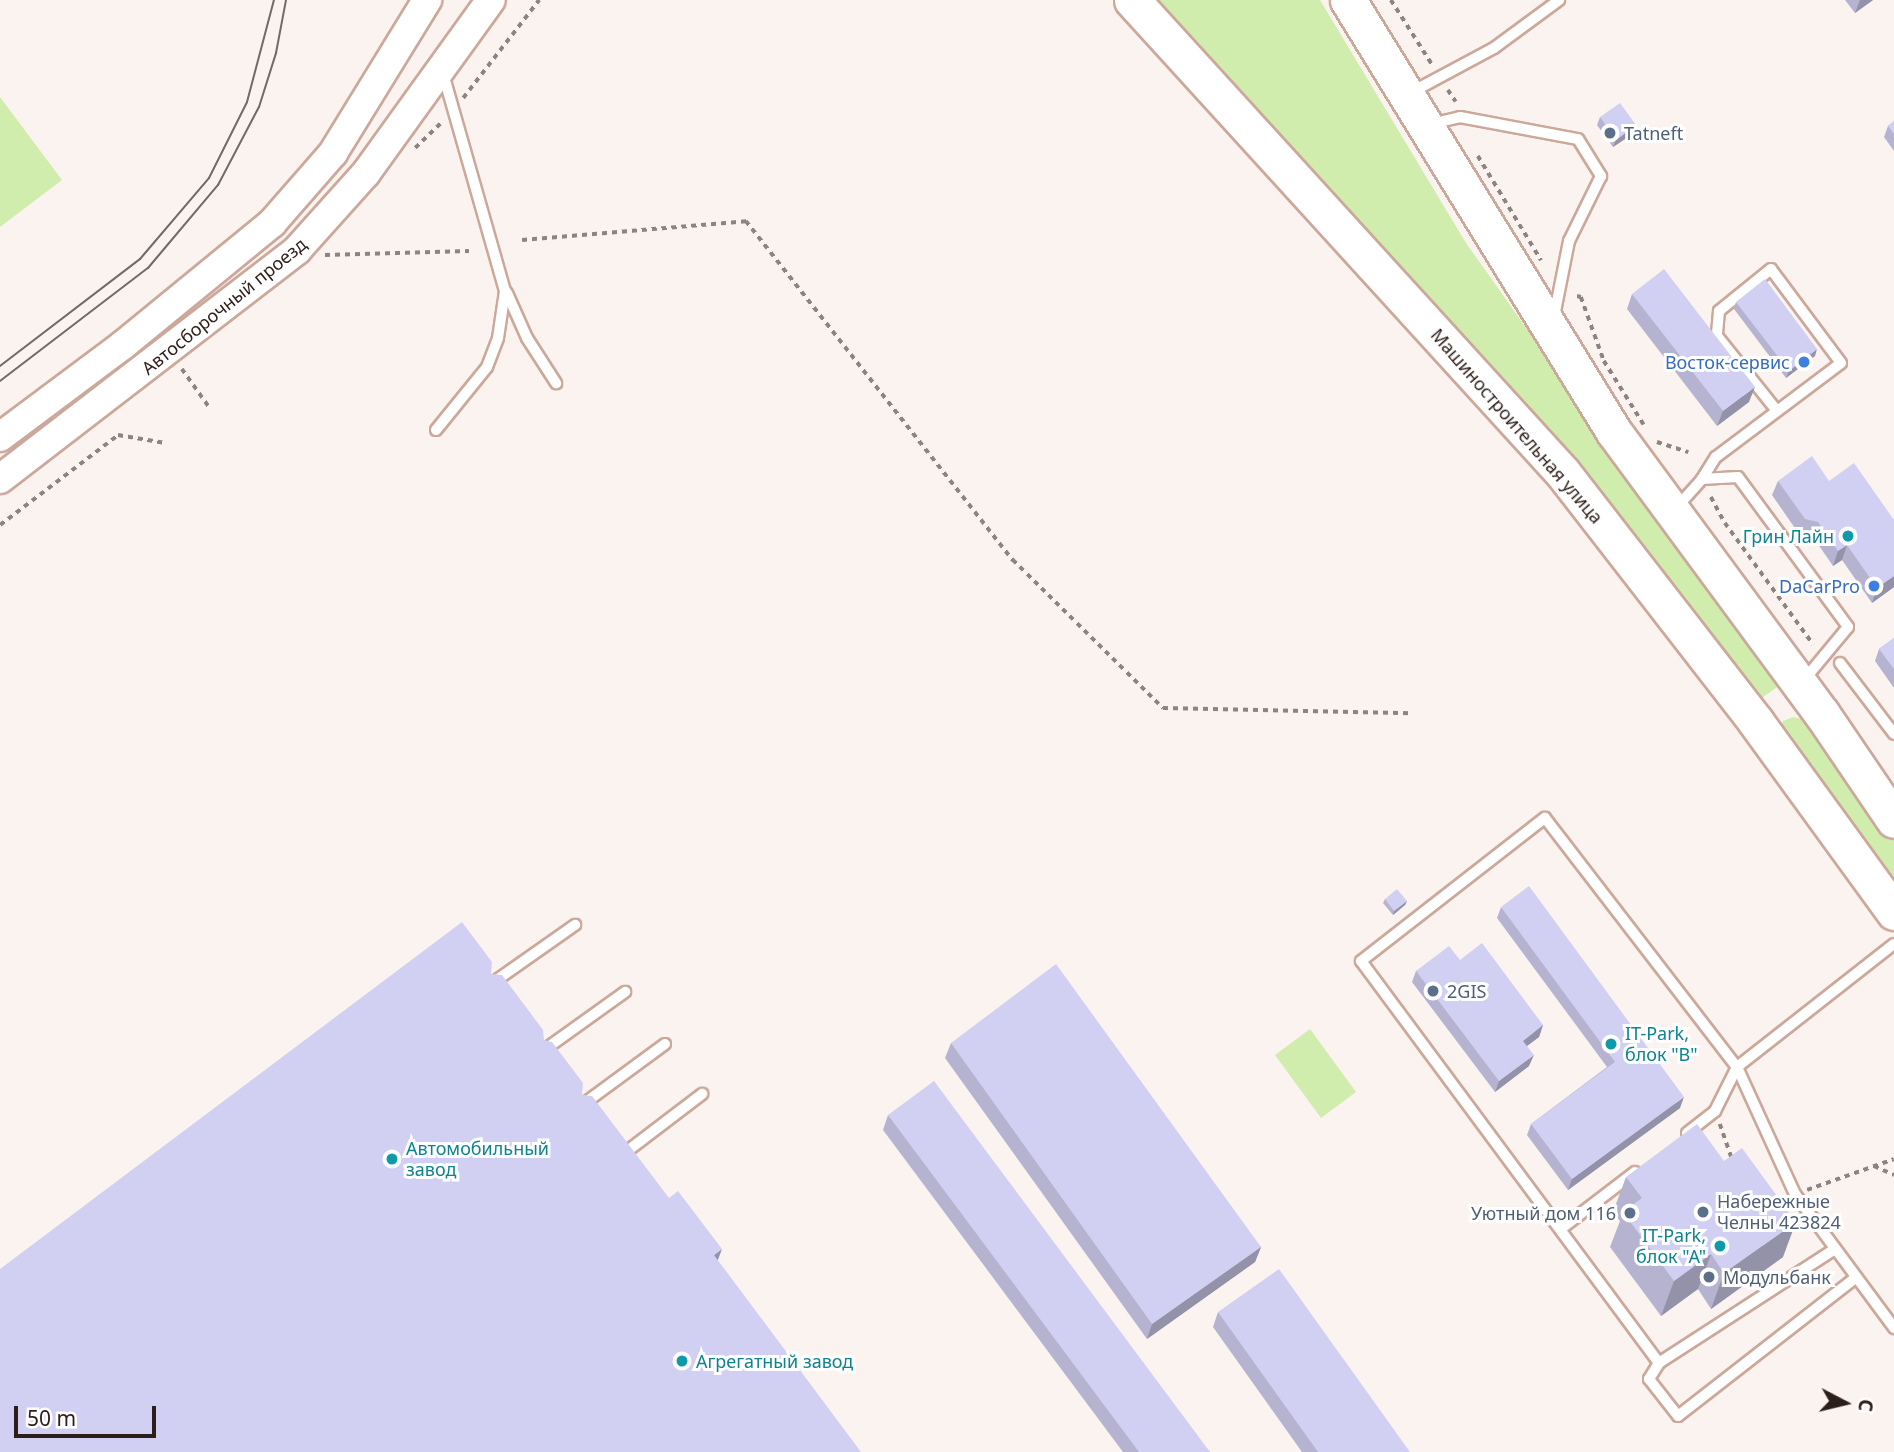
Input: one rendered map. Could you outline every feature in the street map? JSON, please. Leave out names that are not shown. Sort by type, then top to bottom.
[{"type":"main road","name":"Машиностроительная улица","points":[[1132,0],[1563,473],[1774,747],[1894,912]]},
{"type":"main road","points":[[1348,0],[1549,333],[1798,687],[1822,714],[1885,801]]},
{"type":"main road","points":[[1774,747],[1766,716],[1777,705],[1822,714]]},
{"type":"street","name":"Автосборочный проезд","points":[[0,437],[145,327],[258,236],[333,153],[378,87],[427,0]]},
{"type":"street","name":"Автосборочный проезд","points":[[0,479],[171,357],[284,261],[366,173],[491,0]]},
{"type":"lane","points":[[1405,96],[1494,48],[1559,0]]},
{"type":"lane","points":[[441,68],[505,291],[527,338],[556,383]]},
{"type":"lane","points":[[1422,126],[1460,117],[1578,139],[1601,176],[1569,242],[1549,333]]},
{"type":"lane","points":[[1672,511],[1702,479],[1716,457],[1841,363],[1771,269],[1719,311],[1717,337],[1777,411]]},
{"type":"lane","points":[[436,430],[487,367],[498,338],[505,291]]},
{"type":"lane","points":[[1702,479],[1738,477],[1847,627],[1798,687]]},
{"type":"lane","points":[[1840,663],[1894,734]]},
{"type":"lane","points":[[1659,1363],[1562,1228],[1361,961],[1545,818],[1737,1067],[1795,1194],[1854,1279],[1894,1328]]},
{"type":"lane","points":[[491,984],[575,925]]},
{"type":"lane","points":[[1671,1145],[1715,1111],[1737,1067],[1894,944]]},
{"type":"lane","points":[[544,1050],[625,992]]},
{"type":"lane","points":[[582,1105],[664,1044]]},
{"type":"lane","points":[[626,1152],[702,1094]]},
{"type":"lane","points":[[1562,1228],[1649,1161]]},
{"type":"lane","points":[[1835,1249],[1659,1363],[1649,1379],[1678,1416],[1854,1279]]},
{"type":"path","points":[[439,124],[454,111],[539,0]]},
{"type":"path","points":[[1391,0],[1433,66]]},
{"type":"path","points":[[1447,88],[1456,102]]},
{"type":"path","points":[[1471,145],[1542,261]]},
{"type":"path","points":[[522,240],[746,221],[1013,560],[1163,708],[1412,713]]},
{"type":"path","points":[[318,255],[469,251]]},
{"type":"path","points":[[1577,296],[1581,297],[1604,360],[1646,427]]},
{"type":"path","points":[[171,357],[209,407]]},
{"type":"path","points":[[0,524],[118,435],[165,443]]},
{"type":"path","points":[[1653,438],[1669,450],[1688,452]]},
{"type":"path","points":[[1711,497],[1725,523],[1814,644]]},
{"type":"path","points":[[1715,1111],[1734,1163]]},
{"type":"path","points":[[1795,1194],[1894,1159]]},
{"type":"path","points":[[1872,1165],[1894,1175]]},
{"type":"green space","points":[[1149,0],[1320,0],[1466,243],[1780,685],[1759,700]]},
{"type":"green space","points":[[0,97],[62,180],[0,227]]},
{"type":"green space","points":[[1793,717],[1806,720],[1894,836],[1894,886],[1779,735],[1783,721]]},
{"type":"green space","points":[[1310,1029],[1356,1092],[1321,1118],[1275,1055]]},
{"type":"building","points":[[1620,103],[1636,125],[1616,140],[1600,117]]},
{"type":"building","points":[[1894,121],[1894,134],[1888,126]]},
{"type":"building","points":[[1664,269],[1755,387],[1723,411],[1632,294]]},
{"type":"building","points":[[1765,279],[1817,349],[1789,371],[1736,302]]},
{"type":"building","name":"Грин Лайн","points":[[1812,456],[1829,481],[1854,463],[1894,520],[1894,576],[1877,588],[1847,545],[1838,551],[1818,522],[1805,519],[1778,481]]},
{"type":"building","points":[[1894,638],[1894,669],[1879,649]]},
{"type":"building","name":"IT-Park, блок \"В\"","points":[[1529,886],[1684,1097],[1572,1179],[1531,1124],[1615,1062],[1501,907]]},
{"type":"building","points":[[1397,889],[1407,901],[1394,911],[1385,899]]},
{"type":"building","name":"Автомобильный завод","points":[[462,922],[492,962],[491,974],[502,975],[543,1030],[544,1040],[552,1042],[583,1083],[582,1095],[592,1096],[669,1198],[678,1191],[722,1249],[714,1255],[861,1452],[0,1452],[0,1269]]},
{"type":"building","points":[[1482,943],[1543,1025],[1523,1041],[1534,1055],[1499,1081],[1416,971],[1449,946],[1460,960]]},
{"type":"building","points":[[1056,964],[1261,1247],[1152,1324],[951,1043]]},
{"type":"building","points":[[934,1081],[1210,1452],[1139,1452],[888,1115]]},
{"type":"building","points":[[1697,1124],[1724,1161],[1742,1148],[1796,1222],[1724,1273],[1711,1254],[1674,1281],[1623,1212],[1642,1198],[1626,1177]]},
{"type":"building","points":[[1279,1269],[1410,1452],[1318,1452],[1218,1312]]},
{"type":"tram line","points":[[0,366],[140,259],[209,178],[247,102],[274,0]]},
{"type":"tram line","points":[[0,381],[148,268],[218,185],[259,107],[276,53],[286,0]]},
{"type":"place","name":"Tatneft","points":[[1610,133]]},
{"type":"place","name":"Восток-сервис","points":[[1804,362]]},
{"type":"place","name":"Грин Лайн","points":[[1848,536]]},
{"type":"place","name":"DaCarPro","points":[[1874,586]]},
{"type":"place","name":"2GIS","points":[[1433,991]]},
{"type":"place","name":"IT-Park, блок \"В\"","points":[[1611,1044]]},
{"type":"place","name":"Автомобильный завод","points":[[392,1159]]},
{"type":"place","name":"Набережные Челны 423824","points":[[1703,1212]]},
{"type":"place","name":"Уютный дом 116","points":[[1630,1213]]},
{"type":"place","name":"IT-Park, блок \"А\"","points":[[1720,1246]]},
{"type":"place","name":"Модульбанк","points":[[1709,1277]]},
{"type":"place","name":"Агрегатный завод","points":[[682,1361]]}]
